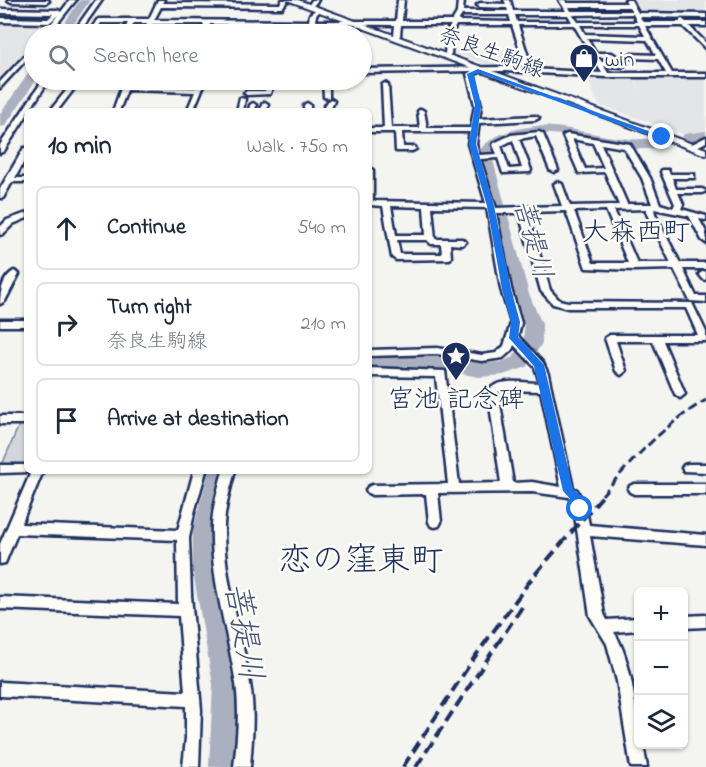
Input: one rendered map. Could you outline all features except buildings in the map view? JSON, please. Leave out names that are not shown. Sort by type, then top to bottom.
[{"type":"main road","name":"奈良生駒線","points":[[291,0],[314,5],[349,23]]},
{"type":"main road","name":"奈良生駒線","points":[[301,0],[361,23]]},
{"type":"main road","name":"奈良生駒線","points":[[372,27],[490,70],[515,74],[706,152]]},
{"type":"main road","name":"奈良生駒線","points":[[372,31],[693,146],[706,147]]},
{"type":"street","points":[[11,0],[71,3]]},
{"type":"street","points":[[82,24],[99,0]]},
{"type":"street","points":[[150,24],[160,2],[282,6],[285,0]]},
{"type":"street","points":[[397,36],[401,0]]},
{"type":"street","points":[[448,54],[450,31],[460,13],[460,0]]},
{"type":"street","points":[[37,12],[48,2]]},
{"type":"street","points":[[54,24],[71,3]]},
{"type":"street","points":[[480,5],[508,3],[530,71]]},
{"type":"street","points":[[564,3],[629,3],[670,75]]},
{"type":"street","points":[[564,3],[606,75]]},
{"type":"street","points":[[313,23],[314,5]]},
{"type":"street","points":[[0,11],[58,12],[49,21],[0,20]]},
{"type":"street","points":[[460,13],[706,16]]},
{"type":"street","points":[[678,16],[706,47]]},
{"type":"street","points":[[97,24],[99,21],[151,21],[706,24]]},
{"type":"street","points":[[583,36],[649,38]]},
{"type":"street","points":[[594,55],[612,55]]},
{"type":"street","points":[[630,56],[660,57]]},
{"type":"street","points":[[0,86],[24,59]]},
{"type":"street","points":[[600,64],[622,65]]},
{"type":"street","points":[[372,71],[490,70]]},
{"type":"street","points":[[372,353],[437,351],[482,358],[499,356],[516,339],[516,322],[506,289],[493,209],[472,138],[478,105],[470,74],[480,71]]},
{"type":"street","points":[[515,74],[530,71],[606,75],[706,75]]},
{"type":"street","points":[[384,85],[388,130]]},
{"type":"street","points":[[28,108],[40,90]]},
{"type":"street","points":[[55,108],[70,90]]},
{"type":"street","points":[[117,108],[123,90]]},
{"type":"street","points":[[191,108],[199,90]]},
{"type":"street","points":[[241,108],[245,96],[268,93],[269,90]]},
{"type":"street","points":[[328,90],[328,108]]},
{"type":"street","points":[[421,111],[424,130]]},
{"type":"street","points":[[0,152],[24,114]]},
{"type":"street","points":[[475,121],[535,118]]},
{"type":"street","points":[[372,130],[473,130]]},
{"type":"street","points":[[398,130],[399,148],[412,149]]},
{"type":"street","points":[[514,137],[527,170],[506,171],[497,145],[514,137],[539,134],[554,170]]},
{"type":"street","points":[[608,170],[582,171],[567,136],[627,147],[646,178],[654,206],[651,213],[693,299],[706,298]]},
{"type":"street","points":[[693,146],[706,139]]},
{"type":"street","points":[[596,141],[624,207]]},
{"type":"street","points":[[0,196],[24,155]]},
{"type":"street","points":[[477,157],[501,156]]},
{"type":"street","points":[[676,211],[679,204],[666,174],[691,176]]},
{"type":"street","points":[[9,180],[24,180]]},
{"type":"street","points":[[558,184],[589,266],[677,267],[706,272]]},
{"type":"street","points":[[675,191],[702,191]]},
{"type":"street","points":[[372,203],[428,204],[506,211],[654,206],[706,218]]},
{"type":"street","points":[[387,204],[396,257],[447,257],[445,242]]},
{"type":"street","points":[[428,204],[430,238]]},
{"type":"street","points":[[609,208],[634,267]]},
{"type":"street","points":[[522,210],[546,291],[556,302],[568,305],[689,305],[704,338],[610,338],[621,371]]},
{"type":"street","points":[[1,215],[10,222]]},
{"type":"street","points":[[0,232],[10,222],[24,216]]},
{"type":"street","points":[[693,216],[706,240]]},
{"type":"street","points":[[393,237],[462,242]]},
{"type":"street","points":[[0,301],[14,274]]},
{"type":"street","points":[[0,323],[24,323]]},
{"type":"street","points":[[657,338],[680,394]]},
{"type":"street","points":[[516,339],[539,365],[568,491],[578,500],[597,616],[613,642],[624,681],[639,767]]},
{"type":"street","points":[[408,353],[408,370]]},
{"type":"street","points":[[372,372],[408,370],[441,374],[454,488]]},
{"type":"street","points":[[508,487],[493,391],[499,386],[545,387]]},
{"type":"street","points":[[0,420],[24,420]]},
{"type":"street","points":[[688,468],[706,468]]},
{"type":"street","points":[[0,469],[24,469]]},
{"type":"street","points":[[0,559],[4,543],[13,529],[36,474]]},
{"type":"street","points":[[191,767],[193,699],[184,610],[183,535],[199,474]]},
{"type":"street","points":[[229,474],[222,491],[216,545],[243,687],[246,735],[242,767]]},
{"type":"street","points":[[372,490],[508,487],[568,491]]},
{"type":"street","points":[[634,489],[706,489]]},
{"type":"street","points":[[432,490],[435,522]]},
{"type":"street","points":[[13,529],[183,535]]},
{"type":"street","points":[[584,530],[706,540]]},
{"type":"street","points":[[0,603],[184,610]]},
{"type":"street","points":[[688,622],[706,621]]},
{"type":"street","points":[[604,626],[634,624]]},
{"type":"street","points":[[0,689],[193,699]]},
{"type":"shaded area","points":[[630,0],[706,0],[706,16],[638,14]]},
{"type":"shaded area","points":[[0,21],[52,22],[50,24],[24,24],[24,54],[0,81]]},
{"type":"shaded area","points":[[521,50],[526,67],[485,64],[455,53],[455,51]]},
{"type":"shaded area","points":[[587,78],[634,79],[643,94],[635,79],[706,78],[706,133],[690,136],[599,105]]},
{"type":"shaded area","points":[[24,424],[24,465],[2,465],[19,425]]},
{"type":"waterway","points":[[69,24],[85,0]]},
{"type":"waterway","points":[[0,123],[24,88]]},
{"type":"waterway","points":[[32,108],[44,90]]},
{"type":"waterway","points":[[21,125],[24,120]]},
{"type":"waterway","points":[[11,139],[22,123]]},
{"type":"waterway","name":"菩提川","points":[[372,365],[398,362],[437,363],[479,370],[503,368],[520,362],[533,343],[533,324],[520,294],[484,153],[491,145],[511,134],[536,130],[579,133],[626,143],[658,142]]},
{"type":"waterway","name":"菩提川","points":[[689,137],[706,135]]},
{"type":"waterway","name":"菩提川","points":[[219,474],[205,530],[205,572],[226,685],[223,767]]},
{"type":"railway","points":[[602,495],[663,431],[706,400]]},
{"type":"railway","points":[[403,767],[474,658],[532,578],[604,494]]},
{"type":"railway","points":[[416,767],[522,607]]},
{"type":"place","name":"win","points":[[584,84]]},
{"type":"place","name":"宮池 記念碑","points":[[456,382]]},
{"type":"district","name":"大森西町","points":[[636,231]]},
{"type":"district","name":"恋の窪東町","points":[[361,558]]},
{"type":"route","points":[[580,509],[578,500],[573,493],[568,491],[543,374],[539,365],[513,338],[516,322],[506,289],[490,206],[472,144],[478,105],[470,74],[480,71],[662,137]]}]
